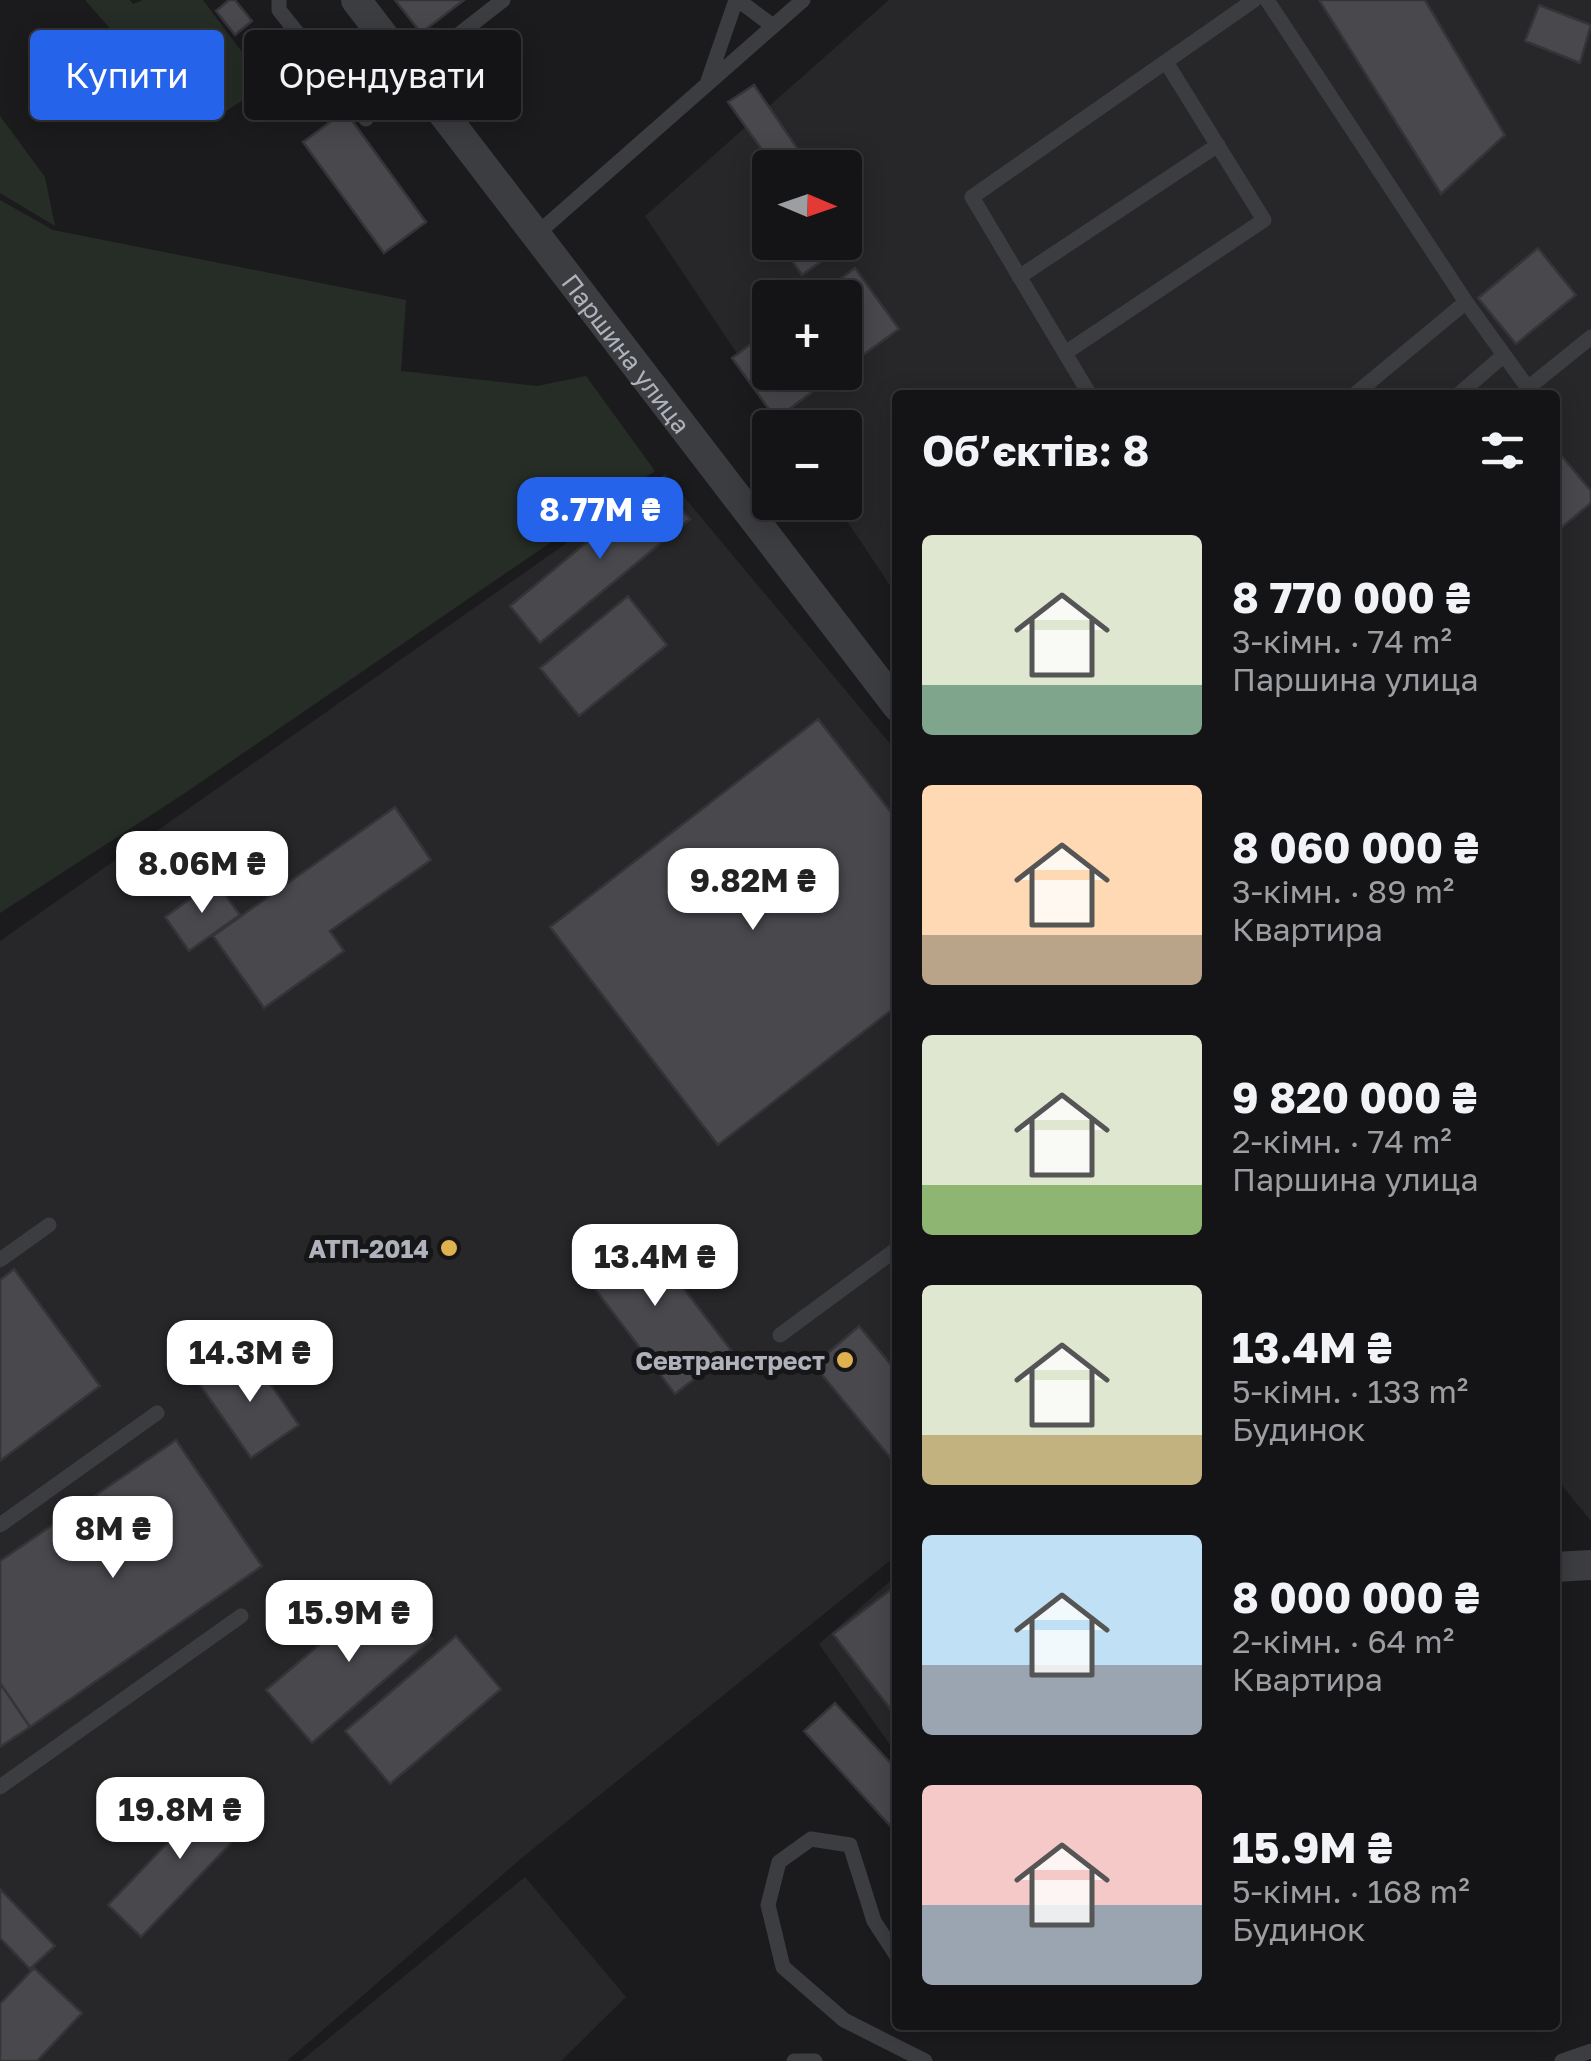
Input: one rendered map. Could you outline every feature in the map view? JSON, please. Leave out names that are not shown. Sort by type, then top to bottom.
[{"type":"street","name":"Паршина улица","points":[[356,0],[892,699]]},
{"type":"street","points":[[1560,1568],[1591,1565]]},
{"type":"lane","points":[[278,0],[279,10],[295,30]]},
{"type":"lane","points":[[465,30],[503,0]]},
{"type":"lane","points":[[706,85],[737,0],[773,26]]},
{"type":"lane","points":[[538,234],[803,0]]},
{"type":"lane","points":[[1087,390],[972,198],[1254,0]]},
{"type":"lane","points":[[1268,0],[1466,302],[1528,388],[1591,338]]},
{"type":"lane","points":[[1065,353],[1264,220],[1166,62]]},
{"type":"lane","points":[[1020,277],[1218,145]]},
{"type":"lane","points":[[1360,390],[1466,302]]},
{"type":"lane","points":[[1464,390],[1504,355]]},
{"type":"lane","points":[[0,1260],[49,1225]]},
{"type":"lane","points":[[780,1335],[892,1252]]},
{"type":"lane","points":[[0,1525],[157,1413]]},
{"type":"lane","points":[[0,1787],[240,1616]]},
{"type":"lane","points":[[892,1949],[874,1921],[850,1845],[811,1839],[778,1862],[768,1905],[782,1967],[844,2020],[925,2061]]},
{"type":"lane","points":[[1562,2061],[1591,2051]]},
{"type":"lane","points":[[794,2061],[815,2061]]},
{"type":"shaded area","points":[[85,0],[130,0],[133,4],[143,0],[203,0],[244,55],[244,99],[224,112],[224,30],[111,30]]},
{"type":"shaded area","points":[[889,0],[1591,0],[1591,1521],[1560,1483],[1560,390],[892,390],[892,588],[846,520],[862,520],[862,410],[775,410],[761,390],[862,390],[862,280],[752,280],[752,376],[645,216]]},
{"type":"shaded area","points":[[0,116],[45,177],[55,226],[0,193]]},
{"type":"shaded area","points":[[0,200],[53,230],[406,300],[401,371],[537,386],[586,376],[655,471],[182,795],[0,913]]},
{"type":"shaded area","name":"АТП-2014","points":[[665,474],[892,746],[892,1559],[523,1857],[287,2061],[0,2061],[0,941]]},
{"type":"shaded area","points":[[892,1579],[892,1748],[819,1644]]},
{"type":"shaded area","points":[[525,1877],[626,1997],[561,2061],[301,2061]]},
{"type":"building","points":[[229,0],[235,0],[252,21],[235,35],[216,11]]},
{"type":"building","points":[[395,0],[464,0],[425,30],[419,30]]},
{"type":"building","points":[[1319,0],[1425,0],[1505,135],[1441,194]]},
{"type":"building","points":[[1539,5],[1591,25],[1580,63],[1525,41]]},
{"type":"building","points":[[754,85],[798,150],[762,150],[728,102]]},
{"type":"building","points":[[333,120],[352,120],[426,222],[384,253],[303,142]]},
{"type":"building","points":[[1538,248],[1576,295],[1516,344],[1478,298]]},
{"type":"building","points":[[792,260],[824,260],[802,275]]},
{"type":"building","points":[[855,268],[899,329],[862,356],[862,280],[839,280]]},
{"type":"building","points":[[752,343],[752,386],[732,358]]},
{"type":"building","points":[[755,390],[815,390],[788,410],[770,410]]},
{"type":"building","points":[[1560,454],[1591,491],[1591,503],[1560,529]]},
{"type":"building","points":[[659,482],[690,519],[540,643],[510,606]]},
{"type":"building","points":[[628,596],[667,645],[579,716],[540,668]]},
{"type":"building","points":[[818,719],[892,813],[892,1010],[718,1145],[550,927]]},
{"type":"building","points":[[395,807],[431,860],[330,931],[344,951],[264,1008],[213,936]]},
{"type":"building","points":[[215,881],[240,915],[189,951],[165,917]]},
{"type":"building","points":[[635,1225],[731,1350],[675,1394],[579,1268]]},
{"type":"building","points":[[14,1269],[100,1386],[0,1461],[0,1280]]},
{"type":"building","points":[[859,1326],[892,1366],[892,1460],[814,1365]]},
{"type":"building","points":[[248,1352],[299,1425],[251,1458],[200,1385]]},
{"type":"building","points":[[176,1440],[262,1566],[30,1727],[0,1683],[0,1561]]},
{"type":"building","points":[[388,1586],[432,1639],[312,1743],[266,1690]]},
{"type":"building","points":[[892,1589],[892,1711],[833,1634]]},
{"type":"building","points":[[456,1636],[501,1689],[390,1784],[345,1731]]},
{"type":"building","points":[[0,1683],[30,1727],[0,1747]]},
{"type":"building","points":[[835,1703],[892,1765],[892,1828],[804,1731]]},
{"type":"building","points":[[220,1788],[253,1820],[141,1937],[108,1905]]},
{"type":"building","points":[[0,1889],[55,1946],[30,1969],[0,1938]]},
{"type":"building","points":[[34,1968],[82,2013],[37,2061],[0,2061],[0,2004]]},
{"type":"place","name":"АТП-2014","points":[[449,1248]]},
{"type":"place","name":"Севтранстрест","points":[[845,1360]]}]
